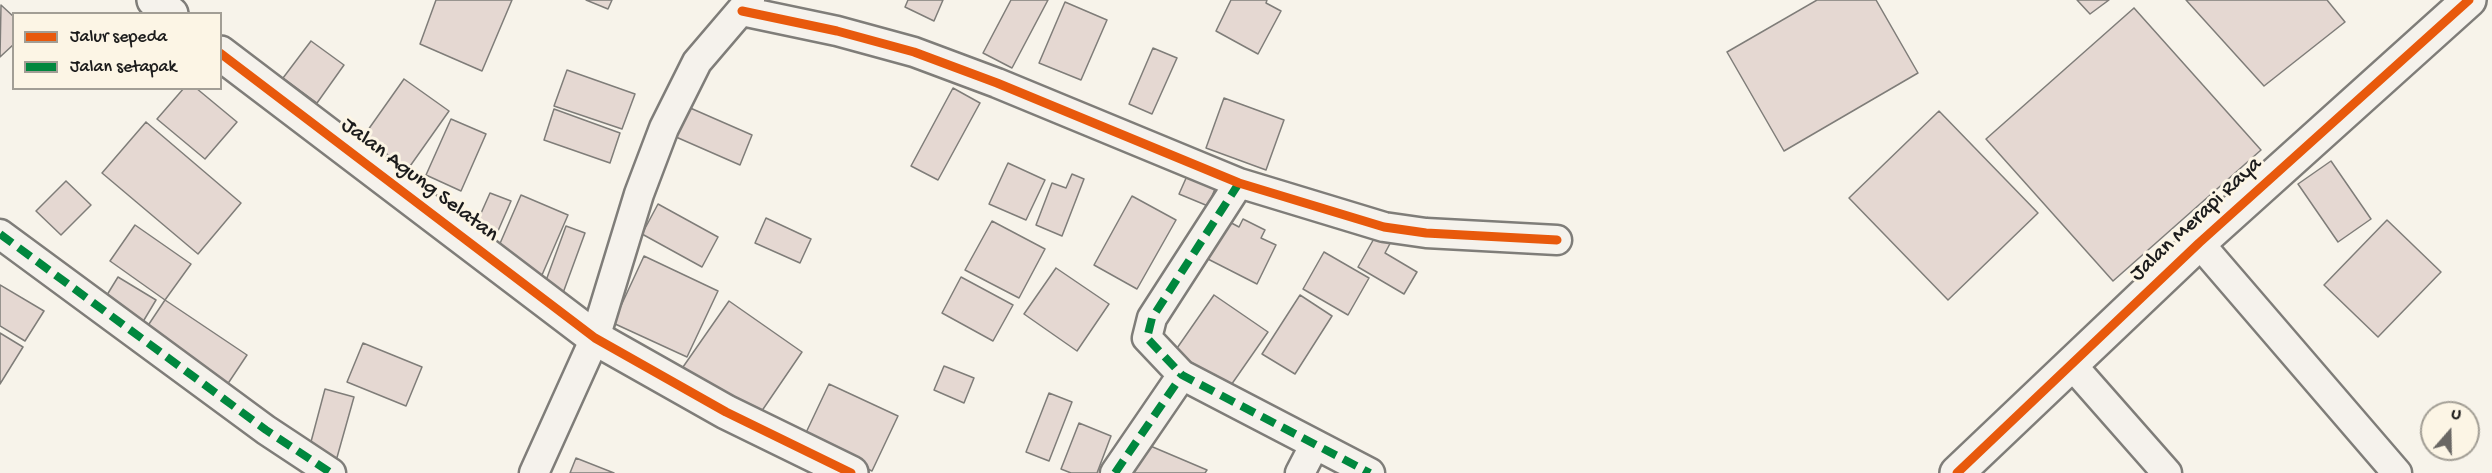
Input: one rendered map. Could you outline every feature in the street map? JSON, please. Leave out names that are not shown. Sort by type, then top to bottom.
[{"type":"street","points":[[154,0],[169,12]]},
{"type":"street","name":"Jalan Merapi Raya","points":[[1957,473],[2199,243],[2469,0]]},
{"type":"street","points":[[534,473],[595,338],[639,194],[664,128],[697,62],[746,6],[914,52],[997,83],[1239,183],[1384,227],[1426,233],[1557,240]]},
{"type":"street","name":"Jalan Agung Selatan","points":[[222,55],[595,338],[726,412],[851,473]]},
{"type":"street","points":[[1239,183],[1148,330],[1147,338],[1152,346],[1182,375],[1314,446],[1370,473]]},
{"type":"street","points":[[0,234],[266,430],[331,473]]},
{"type":"street","points":[[2199,243],[2397,473]]},
{"type":"street","points":[[2071,364],[2167,473]]},
{"type":"street","points":[[1115,473],[1182,375]]},
{"type":"street","points":[[1300,473],[1314,446]]},
{"type":"building","points":[[436,0],[512,0],[482,71],[420,44]]},
{"type":"building","points":[[586,0],[612,0],[608,9]]},
{"type":"building","points":[[908,0],[943,0],[934,21],[905,7]]},
{"type":"building","points":[[1011,0],[1048,0],[1012,68],[983,53]]},
{"type":"building","points":[[1231,0],[1267,0],[1266,3],[1281,11],[1258,54],[1216,31]]},
{"type":"building","points":[[1817,0],[1876,0],[1918,73],[1784,151],[1727,52]]},
{"type":"building","points":[[2077,0],[2109,0],[2090,14]]},
{"type":"building","points":[[2186,0],[2327,0],[2345,22],[2264,86]]},
{"type":"building","points":[[1065,2],[1107,20],[1081,80],[1039,63]]},
{"type":"building","points":[[1,5],[12,15],[12,46],[0,57]]},
{"type":"building","points":[[2134,8],[2261,150],[2113,281],[1986,139]]},
{"type":"building","points":[[311,41],[344,65],[317,103],[283,78]]},
{"type":"building","points":[[1153,48],[1177,58],[1152,114],[1129,104]]},
{"type":"building","points":[[567,70],[635,94],[622,129],[554,106]]},
{"type":"building","points":[[404,79],[449,111],[408,169],[363,137]]},
{"type":"building","points":[[953,88],[980,103],[938,180],[911,166]]},
{"type":"building","points":[[182,90],[198,90],[237,122],[205,159],[157,119]]},
{"type":"building","points":[[1224,98],[1284,120],[1266,170],[1206,148]]},
{"type":"building","points":[[688,107],[752,135],[740,165],[676,137]]},
{"type":"building","points":[[554,109],[620,133],[610,163],[544,140]]},
{"type":"building","points":[[1939,111],[2038,213],[1948,300],[1849,198]]},
{"type":"building","points":[[451,119],[486,134],[461,191],[426,175]]},
{"type":"building","points":[[146,122],[241,203],[198,254],[102,173]]},
{"type":"building","points":[[2331,161],[2371,219],[2338,242],[2298,184]]},
{"type":"building","points":[[1008,163],[1045,180],[1026,220],[989,204]]},
{"type":"building","points":[[1191,167],[1219,179],[1208,206],[1179,194]]},
{"type":"building","points":[[1072,174],[1084,179],[1062,236],[1036,225],[1052,183],[1066,188]]},
{"type":"building","points":[[66,181],[91,205],[61,235],[36,211]]},
{"type":"building","points":[[490,193],[511,201],[491,247],[470,238]]},
{"type":"building","points":[[521,195],[568,215],[542,275],[495,255]]},
{"type":"building","points":[[1132,196],[1176,220],[1137,289],[1094,265]]},
{"type":"building","points":[[658,204],[718,237],[702,267],[642,234]]},
{"type":"building","points":[[766,218],[811,239],[800,263],[755,243]]},
{"type":"building","points":[[1222,218],[1239,227],[1243,219],[1265,230],[1261,238],[1276,245],[1257,284],[1202,256]]},
{"type":"building","points":[[2387,220],[2441,272],[2378,337],[2324,285]]},
{"type":"building","points":[[992,221],[1045,249],[1019,298],[965,270]]},
{"type":"building","points":[[135,225],[191,264],[165,300],[110,261]]},
{"type":"building","points":[[566,226],[585,233],[563,293],[544,286]]},
{"type":"building","points":[[1380,228],[1394,236],[1385,253],[1417,272],[1404,294],[1358,267]]},
{"type":"building","points":[[1324,252],[1369,278],[1348,315],[1303,289]]},
{"type":"building","points":[[644,256],[718,291],[687,357],[613,323]]},
{"type":"building","points":[[1056,268],[1109,304],[1077,351],[1024,314]]},
{"type":"building","points":[[118,277],[156,300],[141,325],[102,303]]},
{"type":"building","points":[[961,277],[1013,305],[993,341],[942,313]]},
{"type":"building","points":[[0,285],[44,311],[25,341],[0,326]]},
{"type":"building","points":[[1214,295],[1268,332],[1229,388],[1175,351]]},
{"type":"building","points":[[1300,295],[1332,316],[1295,374],[1262,354]]},
{"type":"building","points":[[165,300],[247,355],[223,391],[141,336]]},
{"type":"building","points":[[729,301],[802,352],[757,418],[683,367]]},
{"type":"building","points":[[0,333],[23,347],[0,384]]},
{"type":"building","points":[[363,343],[422,367],[406,406],[347,382]]},
{"type":"building","points":[[944,366],[974,378],[964,403],[934,390]]},
{"type":"building","points":[[829,384],[898,416],[872,471],[803,439]]},
{"type":"building","points":[[325,389],[354,397],[336,461],[308,453]]},
{"type":"building","points":[[1049,393],[1072,402],[1049,461],[1026,452]]},
{"type":"building","points":[[1079,423],[1111,436],[1097,473],[1071,473],[1061,469]]},
{"type":"building","points":[[1141,442],[1207,470],[1205,473],[1127,473]]},
{"type":"building","points":[[576,458],[614,473],[570,473]]},
{"type":"marked path","points":[[1239,183],[1152,318],[1147,338],[1182,375],[1370,473]]},
{"type":"marked path","points":[[0,234],[266,430],[331,473]]},
{"type":"marked path","points":[[1115,473],[1182,375]]},
{"type":"cycle path","points":[[1957,473],[2199,243],[2469,0]]},
{"type":"cycle path","points":[[742,11],[837,31],[914,52],[997,83],[1239,183],[1384,227],[1426,233],[1557,240]]},
{"type":"cycle path","points":[[222,55],[595,338],[726,412],[851,473]]}]
